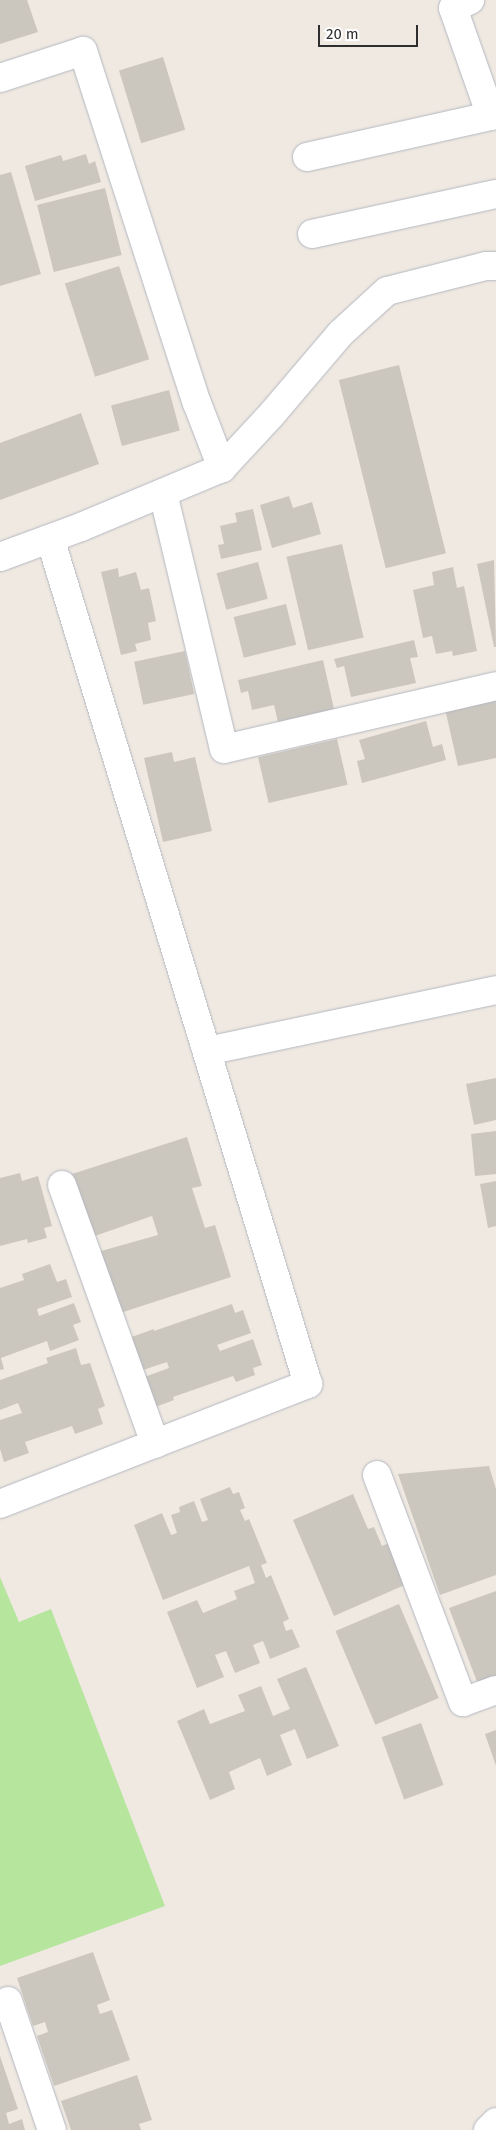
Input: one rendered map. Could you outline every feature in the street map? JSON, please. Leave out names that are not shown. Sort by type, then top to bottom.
[{"type":"street","points":[[307,157],[491,116],[453,8],[470,0]]},
{"type":"street","points":[[0,78],[83,51],[198,403],[222,468]]},
{"type":"street","points":[[312,234],[496,194]]},
{"type":"street","points":[[0,557],[222,468],[272,414],[341,333],[387,291],[486,266],[496,266]]},
{"type":"street","points":[[163,492],[224,749],[496,686]]},
{"type":"street","points":[[0,1504],[308,1384],[50,538]]},
{"type":"street","points":[[207,1051],[496,990]]},
{"type":"street","points":[[62,1186],[155,1444]]},
{"type":"street","points":[[377,1474],[463,1702],[496,1690]]},
{"type":"street","points":[[8,2001],[52,2130]]},
{"type":"street","points":[[488,2130],[496,2122]]},
{"type":"green space","points":[[0,1577],[19,1622],[51,1609],[165,1906],[0,1966]]},
{"type":"building","points":[[0,0],[27,0],[38,32],[0,44]]},
{"type":"building","points":[[163,57],[185,130],[141,143],[119,70]]},
{"type":"building","points":[[86,154],[89,164],[95,161],[101,182],[35,201],[25,166],[61,155],[63,161]]},
{"type":"building","points":[[11,172],[41,274],[0,286],[0,175]]},
{"type":"building","points":[[105,188],[122,255],[54,272],[37,205]]},
{"type":"building","points":[[119,266],[149,359],[95,377],[65,284]]},
{"type":"building","points":[[399,365],[446,553],[386,568],[339,380]]},
{"type":"building","points":[[169,390],[180,431],[122,446],[111,406]]},
{"type":"building","points":[[81,413],[99,464],[0,500],[0,443]]},
{"type":"building","points":[[289,496],[293,508],[312,502],[321,534],[272,548],[260,505]]},
{"type":"building","points":[[253,509],[262,550],[221,559],[218,545],[224,544],[220,526],[237,522],[235,513]]},
{"type":"building","points":[[342,544],[364,638],[308,650],[286,557]]},
{"type":"building","points":[[494,560],[496,647],[494,647],[477,564]]},
{"type":"building","points":[[258,562],[268,599],[226,610],[216,573]]},
{"type":"building","points":[[453,567],[457,588],[464,586],[477,651],[453,656],[452,651],[436,654],[432,636],[423,638],[413,590],[434,585],[432,572]]},
{"type":"building","points":[[118,568],[119,577],[136,572],[141,590],[149,588],[156,621],[148,623],[151,640],[135,644],[137,651],[121,655],[101,572]]},
{"type":"building","points":[[286,604],[296,645],[244,658],[234,617]]},
{"type":"building","points":[[414,640],[418,657],[410,658],[416,683],[351,697],[344,666],[337,668],[334,659]]},
{"type":"building","points":[[185,651],[194,694],[143,705],[134,662]]},
{"type":"building","points":[[323,660],[334,709],[278,722],[274,705],[252,710],[248,691],[241,693],[238,680]]},
{"type":"building","points":[[496,698],[496,758],[458,766],[445,709]]},
{"type":"building","points":[[426,721],[433,747],[442,744],[446,760],[362,783],[357,761],[365,759],[359,740]]},
{"type":"building","points":[[337,739],[348,785],[269,803],[258,757]]},
{"type":"building","points":[[172,752],[174,762],[195,757],[212,831],[163,842],[144,758]]},
{"type":"building","points":[[496,1078],[496,1120],[474,1125],[466,1084]]},
{"type":"building","points":[[496,1131],[496,1174],[475,1176],[471,1134]]},
{"type":"building","points":[[187,1137],[202,1186],[192,1188],[205,1228],[215,1225],[231,1277],[114,1315],[94,1253],[158,1235],[152,1216],[89,1238],[69,1175]]},
{"type":"building","points":[[20,1173],[22,1181],[38,1176],[52,1226],[44,1228],[47,1238],[28,1243],[27,1239],[0,1246],[0,1178]]},
{"type":"building","points":[[496,1181],[496,1226],[488,1228],[480,1184]]},
{"type":"building","points":[[50,1264],[57,1282],[66,1279],[72,1297],[37,1309],[39,1316],[74,1303],[81,1322],[73,1325],[79,1340],[50,1351],[47,1341],[1,1358],[4,1369],[0,1370],[0,1288],[24,1280],[22,1274]]},
{"type":"building","points":[[232,1304],[235,1313],[243,1310],[251,1333],[217,1345],[220,1351],[253,1339],[262,1365],[253,1368],[255,1375],[236,1382],[233,1376],[173,1397],[174,1400],[150,1409],[139,1379],[169,1368],[167,1362],[137,1372],[126,1339]]},
{"type":"building","points":[[76,1348],[81,1365],[90,1363],[105,1406],[98,1409],[103,1424],[75,1434],[72,1426],[25,1442],[29,1453],[4,1462],[0,1449],[0,1420],[22,1413],[18,1403],[0,1410],[0,1380],[48,1363],[46,1358]]},
{"type":"building","points":[[489,1466],[496,1489],[496,1575],[440,1595],[398,1474]]},
{"type":"building","points":[[230,1487],[233,1494],[239,1492],[245,1508],[240,1510],[245,1521],[249,1519],[267,1563],[261,1565],[266,1578],[271,1575],[289,1619],[283,1622],[286,1631],[292,1629],[300,1647],[270,1659],[263,1641],[253,1645],[260,1663],[235,1673],[226,1651],[215,1655],[224,1677],[197,1688],[167,1612],[197,1600],[203,1613],[237,1599],[234,1591],[255,1583],[249,1566],[163,1600],[134,1525],[162,1513],[171,1535],[177,1533],[171,1515],[180,1512],[179,1507],[194,1501],[202,1522],[208,1520],[200,1499]]},
{"type":"building","points":[[353,1494],[368,1529],[374,1527],[382,1546],[389,1543],[407,1584],[334,1616],[293,1520]]},
{"type":"building","points":[[496,1591],[496,1681],[479,1687],[449,1608]]},
{"type":"building","points":[[399,1604],[439,1698],[375,1725],[335,1631]]},
{"type":"building","points":[[306,1667],[339,1746],[307,1759],[295,1729],[280,1735],[292,1765],[267,1776],[260,1758],[229,1772],[235,1789],[210,1800],[177,1721],[204,1709],[210,1724],[245,1711],[238,1695],[261,1686],[273,1716],[290,1709],[277,1679]]},
{"type":"building","points":[[421,1723],[444,1785],[404,1799],[382,1737]]},
{"type":"building","points":[[496,1730],[496,1766],[485,1734]]},
{"type":"building","points":[[93,1952],[110,2000],[97,2005],[100,2014],[112,2010],[130,2060],[54,2086],[37,2036],[48,2032],[45,2022],[33,2026],[17,1978]]},
{"type":"building","points":[[0,2056],[18,2109],[6,2113],[9,2124],[22,2119],[25,2130],[0,2130]]},
{"type":"building","points":[[137,2075],[152,2120],[139,2124],[141,2130],[71,2130],[61,2101]]}]
